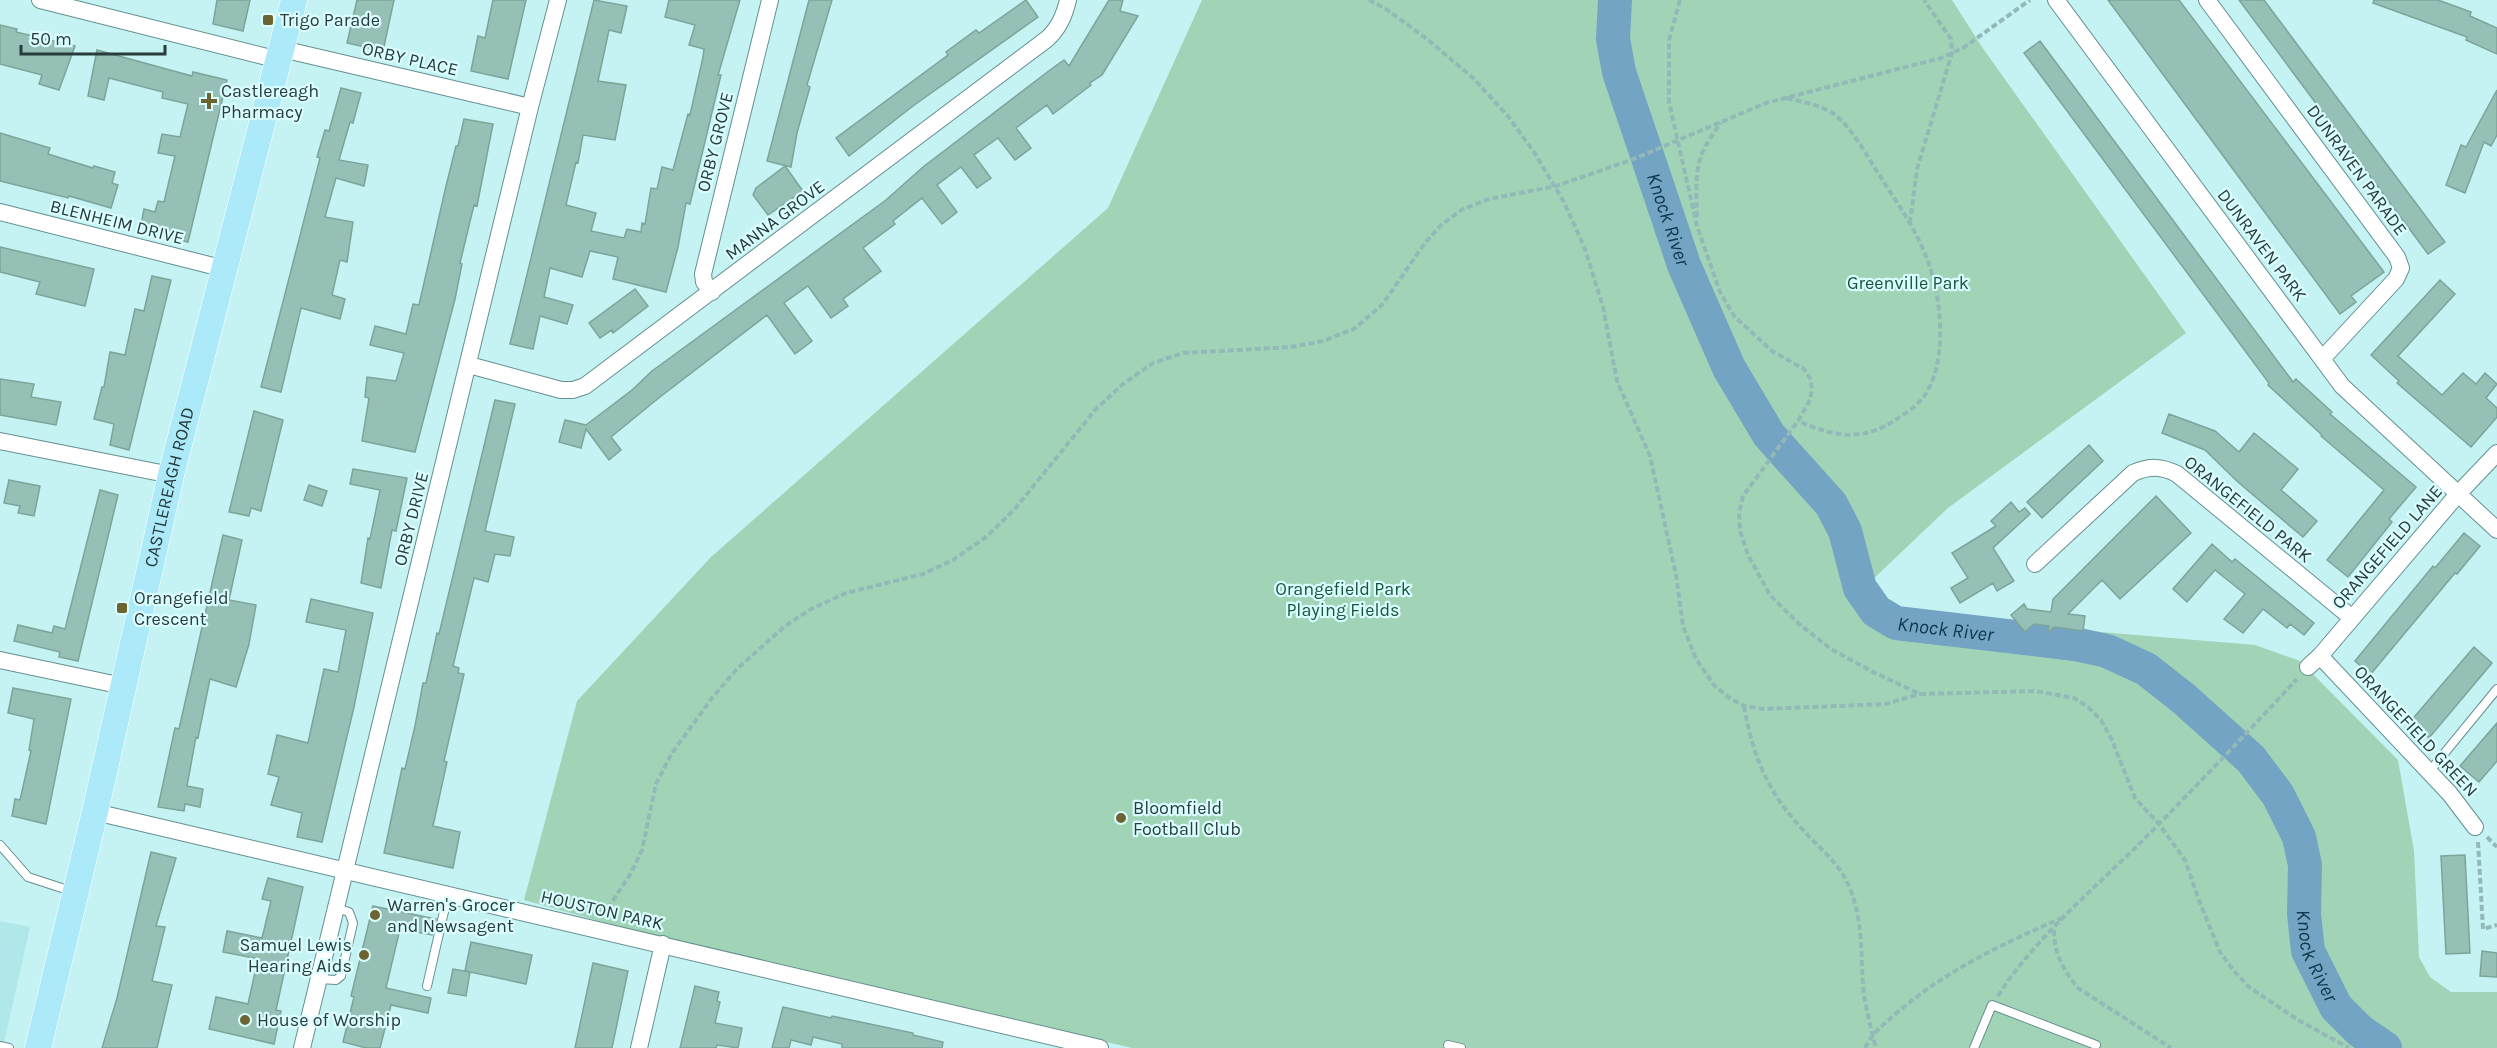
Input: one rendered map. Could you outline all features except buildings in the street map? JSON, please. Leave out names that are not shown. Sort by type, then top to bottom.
[{"type":"main road","name":"CASTLEREAGH ROAD","points":[[38,1048],[95,812],[171,476],[294,0]]},
{"type":"street","points":[[40,0],[280,55]]},
{"type":"street","name":"ORBY DRIVE","points":[[302,1048],[558,0]]},
{"type":"street","name":"ORBY GROVE","points":[[712,292],[704,282],[703,274],[770,0]]},
{"type":"street","name":"MANNA GROVE","points":[[469,365],[561,390],[573,390],[585,386],[619,363],[1047,39],[1056,30],[1065,14],[1068,0]]},
{"type":"street","name":"DUNRAVEN PARK","points":[[2056,0],[2342,386],[2497,530]]},
{"type":"street","name":"DUNRAVEN PARADE","points":[[2207,0],[2397,257],[2401,268],[2396,279],[2322,359]]},
{"type":"street","name":"ORBY PLACE","points":[[280,55],[530,108]]},
{"type":"street","name":"BLENHEIM DRIVE","points":[[0,212],[225,269]]},
{"type":"street","points":[[0,441],[171,476]]},
{"type":"street","name":"ORANGEFIELD LANE","points":[[2314,662],[2458,494],[2497,453]]},
{"type":"street","name":"ORANGEFIELD PARK","points":[[2035,564],[2133,473],[2146,468],[2162,467],[2177,474],[2352,618]]},
{"type":"street","points":[[0,660],[123,686]]},
{"type":"street","name":"ORANGEFIELD GREEN","points":[[2314,662],[2429,772],[2475,826]]},
{"type":"street","name":"HOUSTON PARK","points":[[95,812],[1100,1048]]},
{"type":"street","points":[[639,1048],[663,944]]},
{"type":"lane","points":[[2429,772],[2497,689]]},
{"type":"lane","points":[[0,845],[28,877],[75,892]]},
{"type":"lane","points":[[427,986],[448,894]]},
{"type":"lane","points":[[1974,1048],[1992,1005],[2096,1045]]},
{"type":"lane","points":[[1448,1045],[1461,1048]]},
{"type":"lane","points":[[0,1046],[9,1048]]},
{"type":"path","points":[[1369,0],[1386,9],[1427,39],[1473,78],[1507,115],[1556,186],[1585,249],[1603,307],[1617,381],[1650,456],[1676,576],[1683,626],[1696,659],[1713,685],[1728,698],[1744,706],[1764,709],[1885,704],[1920,694],[2036,691],[2074,698],[2088,707],[2101,720],[2121,761],[2135,798],[2159,824],[2185,860],[2199,903],[2220,952],[2234,971],[2249,987],[2298,1020],[2349,1048]]},
{"type":"path","points":[[1680,0],[1669,40],[1669,102],[1697,226],[1720,292],[1734,316],[1772,351],[1804,369],[1810,378],[1812,388],[1810,400],[1798,421],[1743,496],[1738,513],[1740,531],[1748,555],[1770,595],[1799,624],[1831,649],[1920,694]]},
{"type":"path","points":[[1910,223],[1917,169],[1952,53],[1951,39],[1924,0]]},
{"type":"path","points":[[596,928],[631,873],[642,850],[656,784],[672,753],[712,698],[736,670],[784,627],[811,609],[846,592],[922,574],[953,560],[986,537],[1014,510],[1096,409],[1123,384],[1153,363],[1183,353],[1291,347],[1323,341],[1354,329],[1382,305],[1425,243],[1448,220],[1463,209],[1489,199],[1556,186],[1631,160],[1722,123],[1743,111],[1933,61],[1952,53],[2030,0]]},
{"type":"path","points":[[1786,98],[1810,104],[1833,114],[1852,132],[1910,223],[1927,259],[1937,298],[1941,336],[1935,374],[1922,399],[1884,428],[1863,435],[1845,435],[1798,421]]},
{"type":"path","points":[[1697,226],[1696,176],[1700,155],[1722,123]]},
{"type":"path","points":[[1992,1005],[2017,970],[2065,916],[2159,824],[2314,662]]},
{"type":"path","points":[[1744,706],[1750,739],[1765,779],[1804,831],[1824,848],[1839,866],[1851,891],[1858,917],[1863,952],[1864,993],[1876,1048]]},
{"type":"path","name":"ORANGEFIELD GREEN","points":[[2475,826],[2479,846],[2483,929],[2497,925]]},
{"type":"path","points":[[1865,1048],[1872,1034],[1920,993],[1970,961],[2065,916]]},
{"type":"path","points":[[2054,929],[2054,944],[2058,959],[2066,974],[2078,988],[2171,1048]]},
{"type":"shaded area","points":[[0,921],[30,927],[3,1048],[0,1048]]},
{"type":"green space","name":"Orangefield Park Playing Fields","points":[[1202,0],[1952,0],[1982,47],[2186,333],[1948,508],[1870,582],[1880,604],[1908,616],[2255,645],[2300,661],[2398,760],[2414,851],[2419,957],[2430,977],[2451,992],[2497,992],[2497,1048],[1132,1048],[624,928],[524,900],[577,701],[711,557],[1108,208]]},
{"type":"waterway","name":"Knock River","points":[[1615,0],[1613,39],[1619,72],[1684,265],[1729,368],[1769,435],[1831,504],[1845,531],[1860,588],[1876,611],[1896,623],[2075,644],[2107,651],[2146,669],[2183,698],[2251,759],[2278,795],[2299,837],[2305,865],[2304,914],[2308,951],[2336,1007],[2360,1031],[2385,1048]]},
{"type":"place","name":"Trigo Parade","points":[[268,20]]},
{"type":"place","name":"Castlereagh Pharmacy","points":[[209,101]]},
{"type":"place","name":"Orangefield Crescent","points":[[122,608]]},
{"type":"place","name":"Bloomfield Football Club","points":[[1121,818]]},
{"type":"place","name":"Warren's Grocer and Newsagent","points":[[375,915]]},
{"type":"place","name":"Samuel Lewis Hearing Aids","points":[[364,955]]},
{"type":"place","name":"House of Worship","points":[[245,1020]]},
{"type":"park label","name":"Greenville Park","points":[[1908,283]]}]
